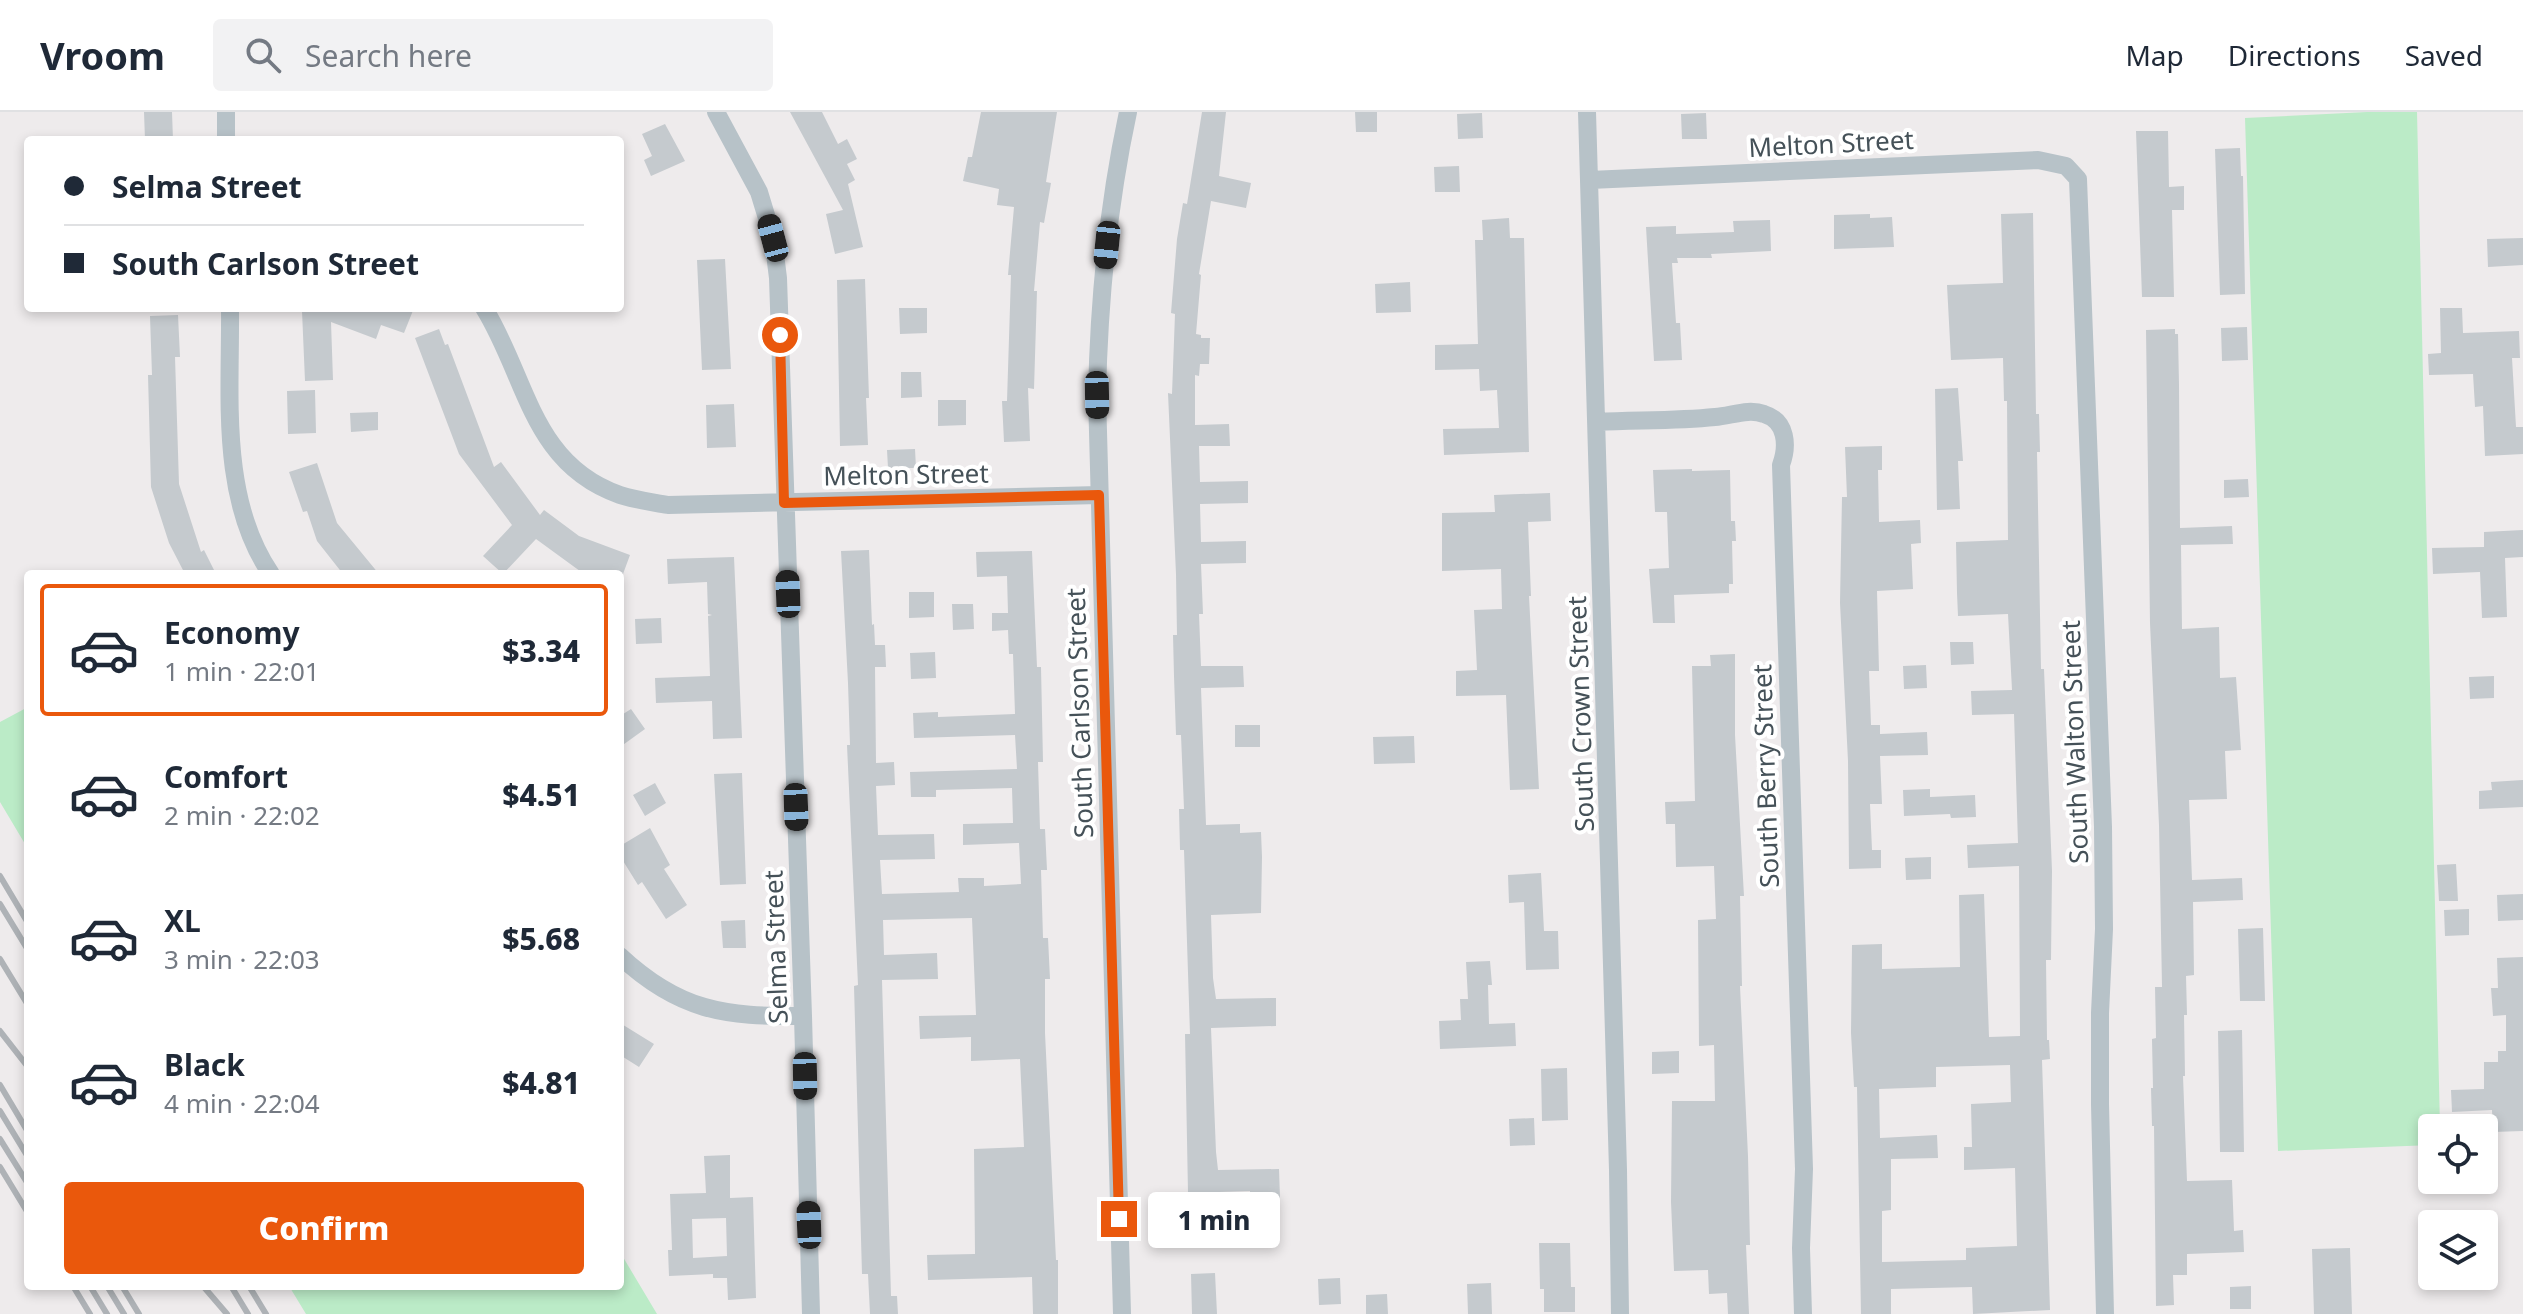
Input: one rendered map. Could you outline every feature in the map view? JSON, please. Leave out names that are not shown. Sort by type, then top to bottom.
[{"type":"street","points":[[226,112],[226,136]]},
{"type":"street","name":"Selma Street","points":[[716,112],[759,192],[773,238],[778,278],[811,1314]]},
{"type":"street","name":"South Carlson Street","points":[[1122,1314],[1097,395],[1103,275],[1128,112]]},
{"type":"street","name":"South Crown Street","points":[[1587,112],[1617,1106],[1620,1314]]},
{"type":"street","name":"Melton Street","points":[[1590,180],[2038,160],[2055,162],[2072,171]]},
{"type":"street","name":"South Walton Street","points":[[2072,171],[2080,187],[2103,827],[2100,1104],[2105,1314]]},
{"type":"street","points":[[230,312],[232,447],[236,480],[254,543],[269,570]]},
{"type":"street","name":"Melton Street","points":[[486,312],[539,429],[559,455],[585,478],[622,496],[668,505],[1099,495]]},
{"type":"street","name":"South Berry Street","points":[[1598,422],[1716,417],[1756,412],[1774,419],[1785,438],[1781,465],[1804,1169],[1801,1248],[1803,1314]]},
{"type":"street","points":[[624,960],[670,994],[690,1003],[733,1014],[803,1016]]},
{"type":"green space","points":[[2417,112],[2440,1114],[2418,1114],[2418,1146],[2278,1151],[2245,118]]},
{"type":"green space","points":[[24,709],[24,842],[0,802],[0,722]]},
{"type":"green space","points":[[624,1259],[657,1314],[306,1314],[291,1290],[624,1290]]},
{"type":"building","points":[[144,112],[172,112],[173,136],[145,136]]},
{"type":"building","points":[[790,112],[822,112],[838,144],[847,139],[857,159],[847,164],[855,180],[848,184],[863,247],[835,254],[826,214],[843,210]]},
{"type":"building","points":[[981,112],[1057,112],[1046,182],[1051,183],[1044,223],[1040,222],[1034,291],[1037,291],[1034,389],[1028,388],[1030,441],[1004,442],[1002,401],[1007,401],[1011,275],[1008,275],[1014,207],[997,205],[999,189],[963,181],[968,157],[972,157]]},
{"type":"building","points":[[1202,112],[1226,112],[1219,176],[1251,183],[1246,208],[1211,201],[1199,274],[1196,334],[1201,338],[1210,338],[1209,364],[1200,364],[1199,376],[1195,375],[1195,425],[1229,424],[1230,446],[1199,446],[1200,482],[1248,481],[1248,503],[1200,504],[1201,542],[1246,541],[1246,563],[1201,564],[1201,666],[1243,666],[1244,687],[1201,688],[1206,825],[1240,824],[1240,833],[1261,832],[1262,857],[1261,913],[1211,915],[1213,978],[1216,999],[1276,998],[1276,1026],[1211,1028],[1216,1152],[1218,1170],[1279,1169],[1280,1198],[1250,1199],[1250,1191],[1188,1193],[1185,1034],[1190,1034],[1184,850],[1180,850],[1179,809],[1184,809],[1181,735],[1176,735],[1173,635],[1177,635],[1176,574],[1168,393],[1172,394],[1175,314],[1171,313],[1177,239],[1183,203],[1187,204]]},
{"type":"building","points":[[1355,112],[1377,112],[1377,132],[1356,132]]},
{"type":"building","points":[[1482,113],[1483,138],[1458,139],[1457,114]]},
{"type":"building","points":[[1706,113],[1707,139],[1682,139],[1681,114]]},
{"type":"building","points":[[665,124],[685,161],[651,176],[644,160],[652,156],[642,134]]},
{"type":"building","points":[[2136,131],[2168,131],[2169,187],[2184,186],[2184,210],[2172,210],[2174,297],[2142,297]]},
{"type":"building","points":[[2240,148],[2245,294],[2220,295],[2215,149]]},
{"type":"building","points":[[1459,166],[1460,192],[1435,192],[1434,167]]},
{"type":"building","points":[[2033,213],[2036,414],[2039,414],[2040,452],[2037,452],[2041,669],[2044,669],[2052,871],[2051,960],[2046,960],[2050,1059],[2042,1060],[2050,1310],[1973,1314],[1972,1287],[1891,1289],[1891,1314],[1861,1314],[1857,1087],[1854,1087],[1851,1033],[1852,945],[1882,944],[1882,969],[1960,967],[1959,895],[1984,894],[1989,1037],[2020,1036],[2019,866],[1968,868],[1967,845],[2018,843],[2014,714],[1972,715],[1971,691],[2012,690],[2008,614],[1958,616],[1957,593],[1956,542],[2008,540],[2007,401],[2004,401],[2003,358],[1951,360],[1947,285],[2003,283],[2001,214]],"holes":[[[2010,1065],[2011,1102],[1971,1104],[1972,1147],[1964,1147],[1964,1170],[2015,1168],[2017,1246],[1966,1248],[1966,1260],[1882,1262],[1882,1211],[1891,1210],[1891,1159],[1938,1158],[1937,1135],[1880,1138],[1879,1089],[1936,1087],[1936,1067]]]},
{"type":"building","points":[[1870,214],[1870,218],[1892,217],[1894,247],[1834,249],[1834,215]]},
{"type":"building","points":[[1509,218],[1510,238],[1524,238],[1529,452],[1444,455],[1443,429],[1499,428],[1497,390],[1480,391],[1479,369],[1435,370],[1435,345],[1478,344],[1475,240],[1483,240],[1482,220]]},
{"type":"building","points":[[1770,220],[1771,251],[1711,254],[1712,258],[1677,258],[1678,263],[1672,263],[1682,360],[1654,361],[1646,227],[1676,226],[1676,234],[1734,232],[1733,221]]},
{"type":"building","points":[[2523,238],[2523,265],[2488,267],[2487,239]]},
{"type":"building","points":[[725,259],[731,369],[702,370],[697,260]]},
{"type":"building","points":[[865,279],[868,445],[840,446],[837,280]]},
{"type":"building","points":[[1410,282],[1411,312],[1376,313],[1375,284]]},
{"type":"building","points":[[899,308],[927,308],[927,333],[900,334]]},
{"type":"building","points":[[2440,308],[2462,308],[2463,333],[2519,331],[2520,358],[2512,358],[2516,427],[2523,427],[2523,454],[2485,456],[2483,406],[2475,407],[2473,374],[2429,375],[2428,354],[2441,353]]},
{"type":"building","points":[[302,312],[412,312],[404,333],[381,325],[376,339],[331,322],[333,380],[305,381]]},
{"type":"building","points":[[178,315],[180,357],[175,357],[179,484],[201,552],[204,550],[214,570],[183,570],[169,543],[151,487],[150,316]]},
{"type":"building","points":[[2247,327],[2248,360],[2222,361],[2221,328]]},
{"type":"building","points":[[439,329],[445,345],[448,344],[494,467],[501,462],[540,515],[544,510],[579,536],[630,555],[624,571],[579,570],[536,539],[507,570],[499,570],[483,556],[512,525],[459,454],[415,338]]},
{"type":"building","points":[[2175,329],[2175,334],[2178,334],[2180,528],[2232,526],[2233,544],[2181,545],[2182,629],[2219,627],[2220,678],[2236,677],[2241,750],[2225,751],[2227,799],[2189,800],[2192,880],[2242,878],[2243,900],[2193,902],[2194,975],[2186,976],[2187,1015],[2184,1015],[2187,1181],[2232,1180],[2234,1231],[2243,1230],[2244,1252],[2187,1254],[2187,1275],[2173,1275],[2174,1305],[2156,1306],[2151,1088],[2152,1039],[2156,1038],[2155,987],[2162,987],[2150,623],[2146,330]]},
{"type":"building","points":[[901,372],[921,372],[922,397],[901,398]]},
{"type":"building","points":[[1958,388],[1963,461],[1958,461],[1960,509],[1937,510],[1935,389]]},
{"type":"building","points":[[315,390],[316,433],[288,434],[287,391]]},
{"type":"building","points":[[938,400],[966,400],[966,425],[938,426]]},
{"type":"building","points":[[734,404],[736,447],[707,448],[706,405]]},
{"type":"building","points":[[378,412],[378,430],[351,432],[350,413]]},
{"type":"building","points":[[1882,446],[1882,470],[1878,470],[1879,522],[1920,520],[1921,543],[1911,544],[1913,589],[1877,591],[1879,671],[1869,671],[1871,725],[1880,725],[1880,734],[1927,732],[1928,755],[1880,756],[1882,804],[1870,804],[1872,850],[1881,850],[1881,868],[1849,869],[1848,761],[1840,603],[1842,497],[1847,497],[1845,447]]},
{"type":"building","points":[[915,449],[916,468],[888,468],[887,450]]},
{"type":"building","points":[[317,463],[337,523],[376,570],[340,570],[317,541],[289,472]]},
{"type":"building","points":[[1653,470],[1730,470],[1731,521],[1735,521],[1736,541],[1732,541],[1733,584],[1729,584],[1729,593],[1674,595],[1675,623],[1653,623],[1649,569],[1669,568],[1667,512],[1655,512]]},
{"type":"building","points":[[2248,479],[2249,497],[2224,498],[2224,480]]},
{"type":"building","points":[[1550,493],[1551,521],[1528,522],[1539,789],[1510,790],[1506,695],[1456,696],[1456,671],[1477,670],[1474,610],[1502,609],[1501,569],[1442,571],[1442,513],[1495,512],[1494,495]]},
{"type":"building","points":[[2523,530],[2523,557],[2505,558],[2507,617],[2482,618],[2480,572],[2433,574],[2432,548],[2484,547],[2484,532]]},
{"type":"building","points":[[869,550],[872,625],[875,645],[885,645],[886,667],[875,667],[876,763],[894,762],[895,785],[876,786],[878,835],[934,834],[935,859],[880,860],[882,894],[959,892],[958,878],[984,878],[984,886],[1021,884],[1019,843],[963,845],[963,824],[1013,823],[1012,788],[936,790],[936,797],[911,797],[910,772],[1017,769],[1015,735],[914,738],[913,713],[938,712],[938,717],[1015,714],[1013,654],[1009,654],[1008,630],[992,631],[992,613],[1008,613],[1007,576],[977,577],[976,552],[1032,551],[1037,667],[1041,667],[1043,762],[1038,762],[1040,829],[1045,829],[1047,870],[1041,870],[1043,938],[1048,938],[1050,979],[1045,979],[1045,1033],[1058,1260],[1058,1314],[1033,1314],[1032,1277],[928,1280],[927,1255],[975,1254],[974,1149],[1024,1147],[1020,1059],[971,1061],[971,1037],[920,1039],[919,1016],[976,1015],[972,918],[883,920],[884,955],[937,953],[938,979],[882,980],[891,1296],[897,1296],[898,1314],[870,1314],[868,1274],[862,1274],[854,986],[858,985],[841,551]]},
{"type":"building","points":[[734,557],[742,738],[713,739],[712,701],[656,703],[655,678],[710,676],[708,616],[712,615],[708,614],[707,582],[668,584],[667,559]]},
{"type":"building","points":[[909,592],[934,592],[934,617],[909,618]]},
{"type":"building","points":[[952,604],[973,604],[974,629],[953,630]]},
{"type":"building","points":[[661,618],[662,643],[636,644],[635,619]]},
{"type":"building","points":[[1950,642],[1973,642],[1974,664],[1951,665]]},
{"type":"building","points":[[935,652],[936,678],[911,679],[910,653]]},
{"type":"building","points":[[1735,654],[1735,735],[1744,896],[1740,896],[1740,986],[1748,1156],[1750,1245],[1746,1245],[1749,1314],[1728,1314],[1727,1293],[1709,1294],[1708,1270],[1674,1271],[1671,1202],[1672,1101],[1715,1101],[1714,1045],[1699,1046],[1698,920],[1716,919],[1714,866],[1676,867],[1675,824],[1666,824],[1665,802],[1695,801],[1692,666],[1711,666],[1710,655]]},
{"type":"building","points":[[1926,665],[1927,688],[1904,689],[1903,666]]},
{"type":"building","points":[[2494,676],[2494,698],[2470,699],[2469,677]]},
{"type":"building","points":[[631,709],[645,729],[624,744],[624,713]]},
{"type":"building","points":[[1235,725],[1260,725],[1260,747],[1235,747]]},
{"type":"building","points":[[1414,736],[1415,763],[1374,764],[1373,737]]},
{"type":"building","points":[[742,773],[746,884],[720,885],[714,774]]},
{"type":"building","points":[[2523,780],[2523,807],[2479,809],[2479,791],[2492,790],[2491,782]]},
{"type":"building","points":[[655,783],[666,803],[645,816],[633,795]]},
{"type":"building","points":[[1930,789],[1930,797],[1975,795],[1976,817],[1951,818],[1950,814],[1904,816],[1903,790]]},
{"type":"building","points":[[650,828],[670,865],[664,869],[687,905],[666,919],[642,882],[638,885],[624,862],[624,844]]},
{"type":"building","points":[[1931,857],[1931,879],[1906,880],[1905,858]]},
{"type":"building","points":[[2456,864],[2458,901],[2439,901],[2437,865]]},
{"type":"building","points":[[1541,873],[1544,931],[1558,931],[1559,969],[1526,970],[1524,902],[1509,903],[1508,875]]},
{"type":"building","points":[[2523,894],[2523,920],[2498,921],[2497,895]]},
{"type":"building","points":[[2469,909],[2469,935],[2445,936],[2444,910]]},
{"type":"building","points":[[745,920],[746,948],[723,948],[721,921]]},
{"type":"building","points":[[2263,928],[2265,1001],[2240,1001],[2238,929]]},
{"type":"building","points":[[2523,957],[2523,1131],[2498,1132],[2498,1114],[2492,1114],[2492,1110],[2452,1112],[2451,1090],[2484,1089],[2484,1062],[2498,1062],[2498,1051],[2506,1051],[2506,1015],[2493,1016],[2491,988],[2498,988],[2497,958]]},
{"type":"building","points":[[1490,961],[1489,1024],[1515,1023],[1516,1046],[1440,1049],[1439,1021],[1461,1020],[1460,999],[1468,999],[1466,962]]},
{"type":"building","points":[[624,1025],[654,1044],[639,1067],[624,1058]]},
{"type":"building","points":[[2242,1030],[2244,1152],[2220,1152],[2218,1031]]},
{"type":"building","points":[[1679,1051],[1679,1073],[1652,1074],[1652,1052]]},
{"type":"building","points":[[1567,1068],[1568,1120],[1542,1121],[1541,1069]]},
{"type":"building","points":[[1534,1118],[1535,1145],[1510,1146],[1509,1119]]},
{"type":"building","points":[[730,1155],[730,1198],[753,1197],[756,1298],[728,1300],[727,1278],[713,1278],[713,1274],[669,1276],[668,1250],[672,1250],[670,1194],[706,1193],[704,1156]],"holes":[[[726,1218],[727,1256],[693,1258],[692,1219]]]},
{"type":"building","points":[[1539,1243],[1570,1243],[1575,1312],[1544,1312]]},
{"type":"building","points":[[2350,1248],[2352,1314],[2314,1314],[2312,1249]]},
{"type":"building","points":[[1215,1273],[1217,1314],[1192,1314],[1191,1274]]},
{"type":"building","points":[[1340,1278],[1341,1304],[1319,1305],[1318,1279]]},
{"type":"building","points":[[1491,1283],[1492,1314],[1468,1314],[1467,1284]]},
{"type":"building","points":[[2251,1286],[2251,1309],[2230,1309],[2230,1287]]},
{"type":"building","points":[[1387,1294],[1388,1314],[1366,1314],[1366,1295]]},
{"type":"railway","points":[[0,876],[24,916]]},
{"type":"railway","points":[[0,904],[24,943]]},
{"type":"railway","points":[[0,959],[24,998]]},
{"type":"railway","points":[[0,1031],[24,1062]]},
{"type":"railway","points":[[0,1085],[24,1125]]},
{"type":"railway","points":[[0,1111],[24,1150]]},
{"type":"railway","points":[[0,1139],[24,1178]]},
{"type":"railway","points":[[0,1167],[24,1206]]},
{"type":"railway","points":[[75,1290],[90,1314]]},
{"type":"railway","points":[[92,1290],[107,1314]]},
{"type":"railway","points":[[109,1290],[124,1314]]},
{"type":"railway","points":[[124,1290],[139,1314]]},
{"type":"railway","points":[[206,1290],[227,1314]]},
{"type":"railway","points":[[233,1290],[248,1314]]},
{"type":"railway","points":[[251,1290],[266,1314]]},
{"type":"route","points":[[780,335],[784,503],[1099,495],[1119,1219]]}]
